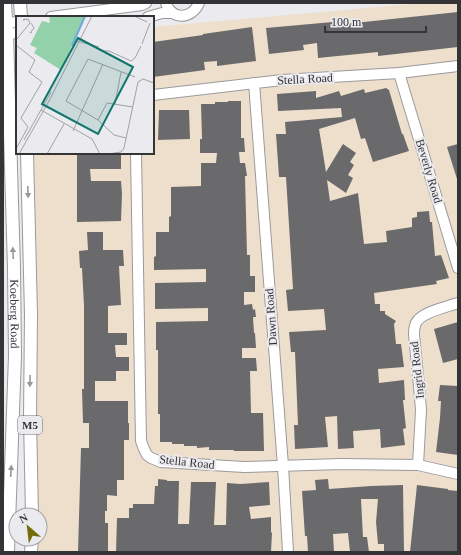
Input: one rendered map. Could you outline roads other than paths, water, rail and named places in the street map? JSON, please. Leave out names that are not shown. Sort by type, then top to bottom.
[{"type":"main road","name":"Koeberg Road","points":[[5,3],[12,28],[15,356],[8,552]]},
{"type":"main road","points":[[20,3],[21,16]]},
{"type":"main road","name":"Koeberg Road","points":[[27,154],[31,314],[30,427],[32,507]]},
{"type":"street","points":[[59,16],[142,5],[146,3]]},
{"type":"street","points":[[166,3],[168,9],[180,16],[185,16],[191,13],[199,5]]},
{"type":"street","points":[[152,16],[162,13],[173,13]]},
{"type":"street","name":"Stella Road","points":[[154,95],[282,80],[399,73],[458,66]]},
{"type":"street","name":"Beverly Road","points":[[399,73],[458,268]]},
{"type":"street","name":"Dawn Road","points":[[254,83],[283,466],[288,552]]},
{"type":"street","name":"Stella Road","points":[[136,154],[142,441],[147,455],[161,462],[244,467],[341,464],[418,465],[458,474]]},
{"type":"street","name":"Ingrid Road","points":[[418,465],[421,410],[414,328],[416,321],[422,316],[458,303]]}]
